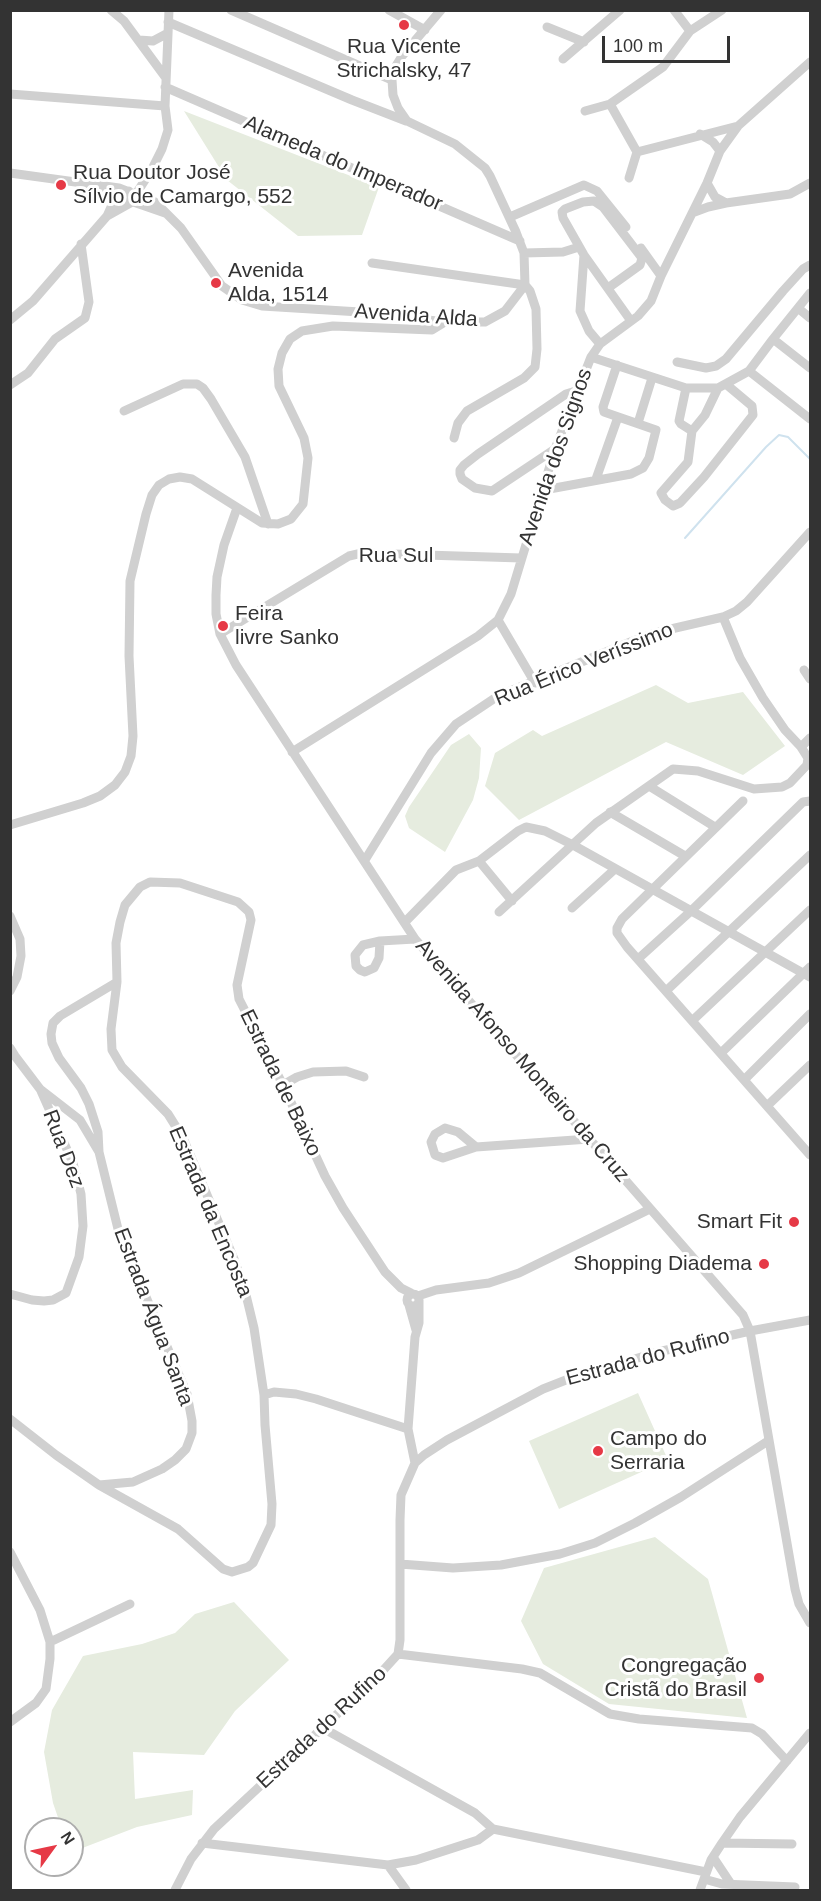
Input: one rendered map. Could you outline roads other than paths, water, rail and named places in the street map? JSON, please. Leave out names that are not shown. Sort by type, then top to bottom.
[{"type":"street","points":[[111,10],[124,21],[139,40],[166,82]]},
{"type":"street","points":[[10,320],[33,301],[107,216],[132,196],[152,169],[168,130],[165,106],[169,10]]},
{"type":"street","points":[[231,10],[392,80]]},
{"type":"street","points":[[389,10],[425,30]]},
{"type":"street","points":[[407,121],[396,102],[392,80],[394,69],[402,56],[441,10]]},
{"type":"street","points":[[563,59],[620,10]]},
{"type":"street","points":[[674,10],[690,31]]},
{"type":"street","points":[[585,111],[610,104],[663,67],[690,31],[722,10]]},
{"type":"street","points":[[168,22],[407,121],[455,144],[477,160],[490,176],[524,253],[525,285],[530,291],[536,309],[536,364],[530,374],[468,411],[458,423],[453,438]]},
{"type":"street","points":[[547,27],[584,42]]},
{"type":"street","points":[[139,40],[153,41],[168,33]]},
{"type":"street","name":"Avenida dos Signos","points":[[292,752],[478,636],[498,620],[511,594],[555,449],[591,357],[600,344],[631,321],[651,301],[720,151],[738,126],[810,62]]},
{"type":"street","name":"Alameda do Imperador","points":[[166,82],[520,241]]},
{"type":"street","points":[[10,94],[165,106]]},
{"type":"street","points":[[610,104],[637,152],[629,178]]},
{"type":"street","points":[[637,152],[738,126]]},
{"type":"street","points":[[700,134],[713,142],[720,151]]},
{"type":"street","points":[[10,173],[98,186]]},
{"type":"street","points":[[707,183],[715,197],[726,203]]},
{"type":"street","points":[[692,213],[726,203],[790,194],[810,183]]},
{"type":"street","name":"Avenida Alda","points":[[98,186],[107,185],[132,196],[154,202],[181,228],[222,286],[242,300],[262,306],[360,312],[445,322],[485,322],[505,311],[525,285]]},
{"type":"street","points":[[510,217],[584,185],[591,187],[608,202],[661,276]]},
{"type":"street","name":"Avenida Alda","points":[[98,186],[116,196],[132,196]]},
{"type":"street","points":[[107,216],[116,196]]},
{"type":"street","points":[[608,288],[640,265],[642,258],[603,207],[594,201],[583,202],[565,209],[562,212],[562,218],[582,251],[631,321]]},
{"type":"street","points":[[10,385],[28,373],[55,339],[85,318],[89,302],[81,244]]},
{"type":"street","points":[[524,253],[582,251]]},
{"type":"street","points":[[582,251],[580,311],[589,331],[600,344]]},
{"type":"street","points":[[372,263],[525,285]]},
{"type":"street","points":[[677,362],[706,368],[716,366],[726,359],[783,291],[803,269],[810,265]]},
{"type":"street","points":[[591,357],[686,388],[723,387],[752,406],[753,415],[699,483],[680,503],[673,506],[665,500],[661,493],[688,462],[692,430],[723,387],[749,371],[810,293]]},
{"type":"street","points":[[798,308],[810,318]]},
{"type":"street","points":[[10,825],[100,796],[115,785],[125,772],[131,756],[133,736],[129,656],[130,581],[146,514],[152,495],[159,485],[169,479],[192,478],[251,517],[268,524],[278,525],[291,519],[303,504],[307,449],[279,386],[278,369],[282,353],[290,339],[302,331],[333,326],[432,330],[445,322]]},
{"type":"street","points":[[773,339],[810,368]]},
{"type":"street","points":[[544,490],[631,474],[643,468],[650,458],[656,430],[603,412],[616,365]]},
{"type":"street","points":[[749,371],[810,419]]},
{"type":"street","points":[[638,423],[652,378]]},
{"type":"street","points":[[124,411],[183,384],[197,384],[203,388],[245,458],[268,524]]},
{"type":"street","points":[[686,388],[680,421],[692,430]]},
{"type":"street","points":[[555,449],[492,491],[475,488],[462,479],[460,474],[464,465],[478,454],[566,394],[579,390]]},
{"type":"street","points":[[596,479],[618,417]]},
{"type":"street","name":"Avenida Afonso Monteiro da Cruz","points":[[237,508],[227,535],[217,578],[216,614],[220,634],[236,665],[416,939],[650,1209],[731,1298],[743,1315],[750,1331],[795,1589],[810,1623]]},
{"type":"street","name":"Rua Érico Veríssimo","points":[[365,861],[431,753],[456,724],[498,696],[640,639],[723,617],[736,611],[747,602],[810,532]]},
{"type":"street","name":"Rua Sul","points":[[220,634],[349,556],[371,554],[521,558]]},
{"type":"street","points":[[500,912],[610,812],[673,769],[698,771],[754,789],[782,787],[790,783],[807,765],[808,758],[801,747],[785,730],[758,690],[740,658],[723,617]]},
{"type":"street","points":[[498,620],[535,683]]},
{"type":"street","points":[[804,670],[810,679]]},
{"type":"street","points":[[801,747],[810,738]]},
{"type":"street","points":[[650,786],[715,827]]},
{"type":"street","points":[[743,801],[685,856],[622,919],[616,928],[617,933],[638,959],[810,1155]]},
{"type":"street","points":[[638,959],[808,801]]},
{"type":"street","points":[[610,812],[685,856]]},
{"type":"street","points":[[405,922],[456,870],[479,861],[526,827],[545,831],[766,952],[808,972],[721,1053]]},
{"type":"street","points":[[666,991],[810,855]]},
{"type":"street","points":[[479,861],[512,901]]},
{"type":"street","points":[[572,908],[615,869]]},
{"type":"street","name":"Estrada de Baixo","points":[[117,982],[116,943],[120,922],[125,905],[140,887],[150,882],[180,883],[237,902],[249,912],[251,920],[237,992],[334,1192],[388,1276],[413,1299]]},
{"type":"street","points":[[693,1020],[810,909]]},
{"type":"street","points":[[10,916],[20,939],[21,956],[17,976],[10,991]]},
{"type":"street","points":[[380,942],[416,939]]},
{"type":"street","points":[[99,1152],[98,1132],[89,1104],[81,1088],[58,1058],[51,1034],[53,1023],[60,1016],[117,982]]},
{"type":"street","name":"Estrada da Encosta","points":[[99,1485],[178,1529],[223,1569],[232,1572],[248,1567],[258,1555],[271,1525],[272,1504],[264,1395],[254,1328],[246,1295],[234,1258],[183,1138],[168,1114],[122,1067],[112,1050],[111,1029],[117,982]]},
{"type":"street","points":[[744,1080],[810,1014]]},
{"type":"street","name":"Estrada Água Santa","points":[[10,1048],[40,1089],[80,1120],[99,1152],[119,1233],[187,1394],[192,1434],[186,1449],[175,1461],[133,1482],[99,1485]]},
{"type":"street","points":[[767,1106],[810,1065]]},
{"type":"street","points":[[283,1084],[313,1072],[346,1071],[364,1077]]},
{"type":"street","name":"Rua Dez","points":[[10,1294],[32,1300],[53,1300],[66,1293],[79,1257],[83,1226],[81,1194],[73,1163],[40,1089]]},
{"type":"street","points":[[476,1147],[458,1132],[445,1128],[435,1134],[431,1142],[435,1155],[443,1158],[476,1147],[589,1139]]},
{"type":"street","points":[[415,1463],[408,1429],[416,1330],[413,1299],[436,1290],[489,1283],[519,1273],[650,1209]]},
{"type":"street","name":"Estrada do Rufino","points":[[175,1890],[202,1843],[321,1727],[378,1676],[398,1654],[401,1496],[415,1463],[447,1440],[543,1389],[571,1378],[658,1352],[810,1320]]},
{"type":"street","points":[[264,1395],[274,1392],[296,1394],[408,1429]]},
{"type":"street","points":[[10,1419],[99,1485]]},
{"type":"street","points":[[400,1564],[453,1568],[501,1565],[560,1554],[595,1542],[635,1523],[681,1497],[768,1441]]},
{"type":"street","points":[[10,1552],[40,1610],[50,1642],[49,1677],[46,1689],[36,1703],[10,1722]]},
{"type":"street","points":[[50,1642],[130,1604]]},
{"type":"street","points":[[398,1654],[540,1673],[610,1714],[639,1719],[752,1728],[762,1734],[787,1761]]},
{"type":"street","points":[[321,1727],[475,1813],[494,1829],[705,1876],[733,1887],[795,1887]]},
{"type":"street","points":[[700,1890],[713,1857],[740,1817],[810,1733]]},
{"type":"street","points":[[202,1843],[388,1865],[416,1860],[478,1840],[494,1829]]},
{"type":"street","points":[[722,1843],[792,1844]]},
{"type":"street","points":[[713,1857],[733,1887]]},
{"type":"street","points":[[388,1865],[406,1890]]},
{"type":"waterway","points":[[685,538],[779,435],[788,437],[810,459]]},
{"type":"place","name":"Rua Vicente Strichalsky, 47","points":[[404,25]]},
{"type":"place","name":"Rua Doutor José Sílvio de Camargo, 552","points":[[61,185]]},
{"type":"place","name":"Avenida Alda, 1514","points":[[216,283]]},
{"type":"place","name":"Feira livre Sanko","points":[[223,626]]},
{"type":"place","name":"Smart Fit","points":[[794,1222]]},
{"type":"place","name":"Shopping Diadema","points":[[764,1264]]},
{"type":"place","name":"Campo do Serraria","points":[[598,1451]]},
{"type":"place","name":"Congregação Cristã do Brasil","points":[[759,1678]]}]
